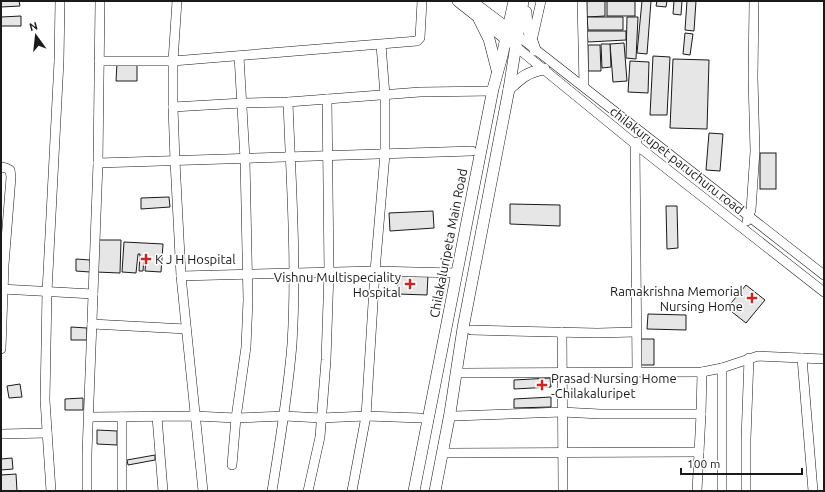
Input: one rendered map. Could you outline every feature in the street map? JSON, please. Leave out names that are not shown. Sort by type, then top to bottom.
[{"type":"main road","points":[[458,1],[477,16],[510,34]]},
{"type":"main road","points":[[471,1],[510,34]]},
{"type":"main road","name":"Chilakaluripeta Main Road","points":[[435,491],[450,414],[462,328],[509,89],[515,46],[510,34],[514,1]]},
{"type":"main road","points":[[524,1],[527,26],[533,45]]},
{"type":"main road","name":"Chilakaluripeta Main Road","points":[[414,491],[497,71],[524,1]]},
{"type":"main road","points":[[477,16],[489,39],[497,71]]},
{"type":"main road","points":[[509,89],[529,72],[544,69]]},
{"type":"street","points":[[51,491],[44,400],[47,292],[59,61],[60,1]]},
{"type":"street","points":[[87,491],[87,453],[98,163],[100,1]]},
{"type":"street","points":[[177,1],[173,61],[173,107],[181,276],[203,491]]},
{"type":"street","points":[[99,61],[173,61],[417,41],[419,40],[421,32],[422,1]]},
{"type":"street","points":[[533,45],[541,1]]},
{"type":"street","points":[[582,1],[584,86]]},
{"type":"street","points":[[744,229],[749,217],[752,202],[755,151],[753,78],[754,1]]},
{"type":"street","name":"chilakurupet paruchuru road","points":[[510,34],[533,45],[749,217],[823,270]]},
{"type":"street","points":[[352,491],[366,416],[375,271],[385,154],[381,45]]},
{"type":"street","name":"chilakurupet paruchuru road","points":[[515,46],[635,144],[824,292]]},
{"type":"street","points":[[232,465],[236,418],[246,348],[248,275],[245,159],[239,56]]},
{"type":"street","points":[[173,107],[288,102],[420,92],[492,91]]},
{"type":"street","points":[[308,491],[320,437],[326,360],[329,272],[327,99]]},
{"type":"street","points":[[272,491],[285,416],[292,342],[293,273],[288,102]]},
{"type":"street","points":[[637,372],[635,144],[643,134]]},
{"type":"street","points":[[98,163],[472,151]]},
{"type":"street","points":[[1,167],[10,170],[11,177],[2,289],[1,349]]},
{"type":"street","points":[[181,276],[375,271],[456,273]]},
{"type":"street","points":[[2,289],[93,294]]},
{"type":"street","points":[[92,324],[186,329]]},
{"type":"street","points":[[471,330],[636,332]]},
{"type":"street","points":[[562,332],[561,372],[563,491]]},
{"type":"street","points":[[463,373],[702,372],[722,368],[758,356],[824,359]]},
{"type":"street","points":[[746,491],[746,439],[750,358]]},
{"type":"street","points":[[802,358],[812,491]]},
{"type":"street","points":[[722,368],[722,491]]},
{"type":"street","points":[[697,491],[702,372]]},
{"type":"street","points":[[455,416],[562,412],[600,414],[701,414]]},
{"type":"street","points":[[89,417],[195,416],[236,418],[285,416],[321,418],[366,416],[421,418]]},
{"type":"street","points":[[122,417],[122,491]]},
{"type":"street","points":[[157,417],[163,491]]},
{"type":"street","points":[[1,434],[47,433]]},
{"type":"street","points":[[448,453],[699,452]]},
{"type":"building","points":[[1,1],[19,1],[20,6],[1,7]]},
{"type":"building","points":[[587,1],[605,1],[605,16],[587,17]]},
{"type":"building","points":[[607,1],[635,1],[635,16],[607,16]]},
{"type":"building","points":[[642,1],[651,1],[647,54],[637,53]]},
{"type":"building","points":[[657,1],[667,1],[666,7],[656,6]]},
{"type":"building","points":[[674,1],[682,1],[681,15],[673,14]]},
{"type":"building","points":[[687,1],[696,1],[694,31],[685,30]]},
{"type":"building","points":[[21,16],[21,26],[1,26],[1,17]]},
{"type":"building","points":[[587,17],[623,17],[623,30],[588,30]]},
{"type":"building","points":[[627,17],[638,17],[636,59],[626,58]]},
{"type":"building","points":[[587,31],[626,31],[626,40],[588,42]]},
{"type":"building","points":[[685,33],[693,34],[690,55],[683,54]]},
{"type":"building","points":[[624,43],[627,81],[613,82],[610,44]]},
{"type":"building","points":[[601,44],[610,44],[611,67],[602,68]]},
{"type":"building","points":[[588,45],[600,45],[601,71],[588,71]]},
{"type":"building","points":[[653,56],[670,57],[667,115],[650,115]]},
{"type":"building","points":[[673,59],[709,60],[707,129],[670,128]]},
{"type":"building","points":[[630,61],[649,62],[648,93],[628,92]]},
{"type":"building","points":[[117,63],[137,63],[137,81],[116,81]]},
{"type":"building","points":[[709,133],[723,134],[720,171],[706,170]]},
{"type":"building","points":[[760,153],[776,153],[776,189],[760,189]]},
{"type":"building","points":[[169,197],[170,207],[141,209],[141,198]]},
{"type":"building","points":[[510,204],[560,205],[560,226],[510,224]]},
{"type":"building","points":[[666,206],[677,206],[678,248],[667,249]]},
{"type":"building","points":[[433,211],[434,228],[390,231],[389,213]]},
{"type":"building","points":[[96,240],[121,240],[120,273],[96,272]]},
{"type":"building","points":[[124,242],[163,244],[161,272],[145,271],[146,257],[144,257],[143,271],[139,271],[140,254],[138,254],[136,273],[122,272]]},
{"type":"building","points":[[76,259],[90,260],[90,272],[76,271]]},
{"type":"building","points":[[398,274],[428,275],[427,295],[398,294]]},
{"type":"building","points":[[746,285],[765,300],[746,323],[727,308]]},
{"type":"building","points":[[648,314],[686,315],[686,330],[647,329]]},
{"type":"building","points":[[71,327],[87,328],[87,340],[71,340]]},
{"type":"building","points":[[640,339],[654,339],[654,365],[641,365]]},
{"type":"building","points":[[550,378],[551,387],[514,389],[514,380]]},
{"type":"building","points":[[20,384],[22,397],[9,398],[7,386]]},
{"type":"building","points":[[551,397],[551,407],[514,408],[514,399]]},
{"type":"building","points":[[83,398],[83,410],[65,410],[65,399]]},
{"type":"building","points":[[97,430],[117,431],[117,445],[97,444]]},
{"type":"building","points":[[155,455],[155,460],[128,465],[127,460]]},
{"type":"building","points":[[12,458],[13,469],[1,470],[1,459]]},
{"type":"building","points":[[16,474],[17,491],[1,491],[1,475]]},
{"type":"place","name":"K J H Hospital","points":[[146,259]]},
{"type":"place","name":"Vishnu Multispeciality Hospital","points":[[410,284]]},
{"type":"place","name":"Ramakrishna Memorial Nursing Home","points":[[752,298]]},
{"type":"place","name":"Prasad Nursing Home -Chilakaluripet","points":[[542,385]]}]
